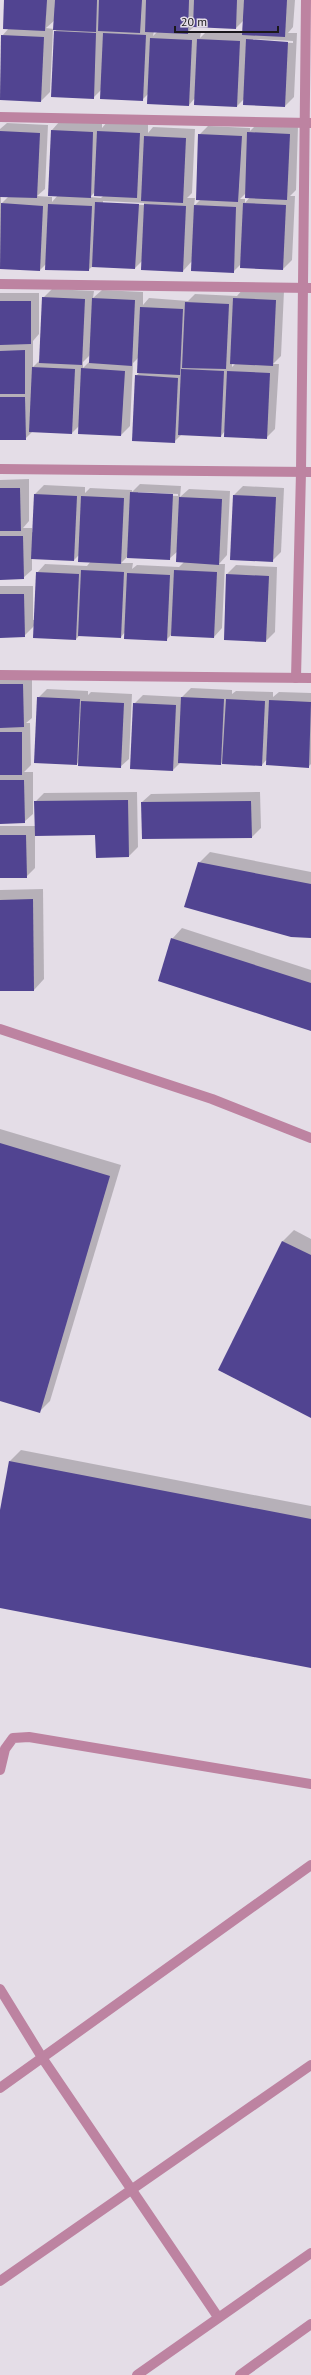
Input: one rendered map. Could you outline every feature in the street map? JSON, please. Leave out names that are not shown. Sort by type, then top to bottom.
[{"type":"street","points":[[296,678],[306,472],[308,123],[306,0]]},
{"type":"street","points":[[0,117],[308,123]]},
{"type":"street","points":[[0,284],[307,288]]},
{"type":"street","points":[[0,469],[306,472]]},
{"type":"street","points":[[0,675],[311,678]]},
{"type":"street","points":[[0,1029],[212,1099],[311,1138]]},
{"type":"street","points":[[0,1770],[5,1749],[13,1738],[29,1737],[311,1784]]},
{"type":"street","points":[[0,2088],[311,1865]]},
{"type":"street","points":[[0,1989],[43,2058],[218,2317]]},
{"type":"street","points":[[0,2281],[311,2065]]},
{"type":"street","points":[[137,2375],[311,2253]]},
{"type":"street","points":[[240,2375],[311,2324]]},
{"type":"building","points":[[4,0],[47,0],[45,31],[3,29]]},
{"type":"building","points":[[55,0],[97,0],[96,32],[53,30]]},
{"type":"building","points":[[99,0],[142,0],[140,33],[98,31]]},
{"type":"building","points":[[146,0],[189,0],[188,34],[145,32]]},
{"type":"building","points":[[194,0],[237,0],[236,29],[193,27]]},
{"type":"building","points":[[244,0],[287,0],[285,37],[242,35]]},
{"type":"building","points":[[54,31],[96,33],[94,99],[51,97]]},
{"type":"building","points":[[103,33],[146,35],[143,101],[100,99]]},
{"type":"building","points":[[1,35],[44,37],[41,102],[0,100]]},
{"type":"building","points":[[150,38],[192,40],[189,106],[147,104]]},
{"type":"building","points":[[197,39],[240,41],[237,107],[194,105]]},
{"type":"building","points":[[246,39],[288,42],[285,107],[243,105]]},
{"type":"building","points":[[51,130],[93,132],[91,198],[48,196]]},
{"type":"building","points":[[0,131],[40,133],[37,198],[0,197]]},
{"type":"building","points":[[97,131],[140,133],[137,198],[94,196]]},
{"type":"building","points":[[247,132],[290,134],[287,200],[245,198]]},
{"type":"building","points":[[198,134],[242,136],[238,202],[196,200]]},
{"type":"building","points":[[144,136],[186,138],[183,203],[141,201]]},
{"type":"building","points":[[95,202],[139,204],[135,269],[92,267]]},
{"type":"building","points":[[1,203],[43,206],[40,271],[0,269]]},
{"type":"building","points":[[243,203],[286,205],[283,270],[240,268]]},
{"type":"building","points":[[48,204],[92,206],[89,271],[45,270]]},
{"type":"building","points":[[144,204],[186,206],[183,272],[141,270]]},
{"type":"building","points":[[194,205],[236,207],[234,273],[191,271]]},
{"type":"building","points":[[42,297],[85,299],[82,365],[39,363]]},
{"type":"building","points":[[92,298],[135,300],[132,366],[89,363]]},
{"type":"building","points":[[233,298],[276,300],[273,366],[230,364]]},
{"type":"building","points":[[0,301],[31,301],[31,344],[0,345]]},
{"type":"building","points":[[185,302],[229,304],[226,369],[182,368]]},
{"type":"building","points":[[140,307],[183,309],[180,375],[137,373]]},
{"type":"building","points":[[25,350],[25,394],[0,394],[0,351]]},
{"type":"building","points":[[32,367],[75,369],[72,434],[29,432]]},
{"type":"building","points":[[81,368],[125,371],[121,436],[78,434]]},
{"type":"building","points":[[181,369],[224,371],[221,437],[178,435]]},
{"type":"building","points":[[227,371],[270,373],[267,439],[224,437]]},
{"type":"building","points":[[135,375],[178,378],[175,443],[132,441]]},
{"type":"building","points":[[0,397],[25,397],[26,440],[0,440]]},
{"type":"building","points":[[0,488],[20,488],[21,531],[0,531]]},
{"type":"building","points":[[130,492],[173,494],[170,560],[127,558]]},
{"type":"building","points":[[34,494],[77,496],[74,561],[31,559]]},
{"type":"building","points":[[233,495],[276,497],[273,562],[230,560]]},
{"type":"building","points":[[81,496],[124,498],[121,564],[78,562]]},
{"type":"building","points":[[179,497],[222,499],[219,565],[176,562]]},
{"type":"building","points":[[0,536],[23,536],[24,579],[0,580]]},
{"type":"building","points":[[81,570],[124,572],[121,638],[78,636]]},
{"type":"building","points":[[174,570],[217,572],[214,638],[171,636]]},
{"type":"building","points":[[36,572],[79,574],[76,640],[33,638]]},
{"type":"building","points":[[127,573],[170,575],[167,641],[124,639]]},
{"type":"building","points":[[226,574],[269,576],[266,642],[224,640]]},
{"type":"building","points":[[0,594],[24,594],[25,637],[0,638]]},
{"type":"building","points":[[0,684],[23,684],[24,727],[0,728]]},
{"type":"building","points":[[37,697],[80,699],[77,765],[34,763]]},
{"type":"building","points":[[181,697],[224,699],[221,765],[178,763]]},
{"type":"building","points":[[226,699],[265,701],[262,766],[222,764]]},
{"type":"building","points":[[269,700],[311,702],[309,768],[266,765]]},
{"type":"building","points":[[81,701],[124,703],[121,768],[78,766]]},
{"type":"building","points":[[133,703],[176,705],[173,771],[130,769]]},
{"type":"building","points":[[0,732],[22,732],[22,775],[0,775]]},
{"type":"building","points":[[0,780],[24,780],[25,823],[0,824]]},
{"type":"building","points":[[128,800],[129,857],[96,858],[95,835],[35,836],[34,801]]},
{"type":"building","points":[[251,801],[252,838],[142,839],[141,802]]},
{"type":"building","points":[[0,835],[26,835],[27,878],[0,878]]},
{"type":"building","points":[[198,862],[311,884],[311,938],[291,937],[184,907]]},
{"type":"building","points":[[33,899],[34,991],[0,991],[0,900]]},
{"type":"building","points":[[171,938],[311,983],[311,1031],[158,981]]},
{"type":"building","points":[[0,1143],[110,1176],[40,1413],[0,1401]]},
{"type":"building","points":[[282,1241],[311,1255],[311,1418],[218,1370]]},
{"type":"building","points":[[9,1461],[311,1519],[311,1668],[0,1608],[0,1510]]}]
